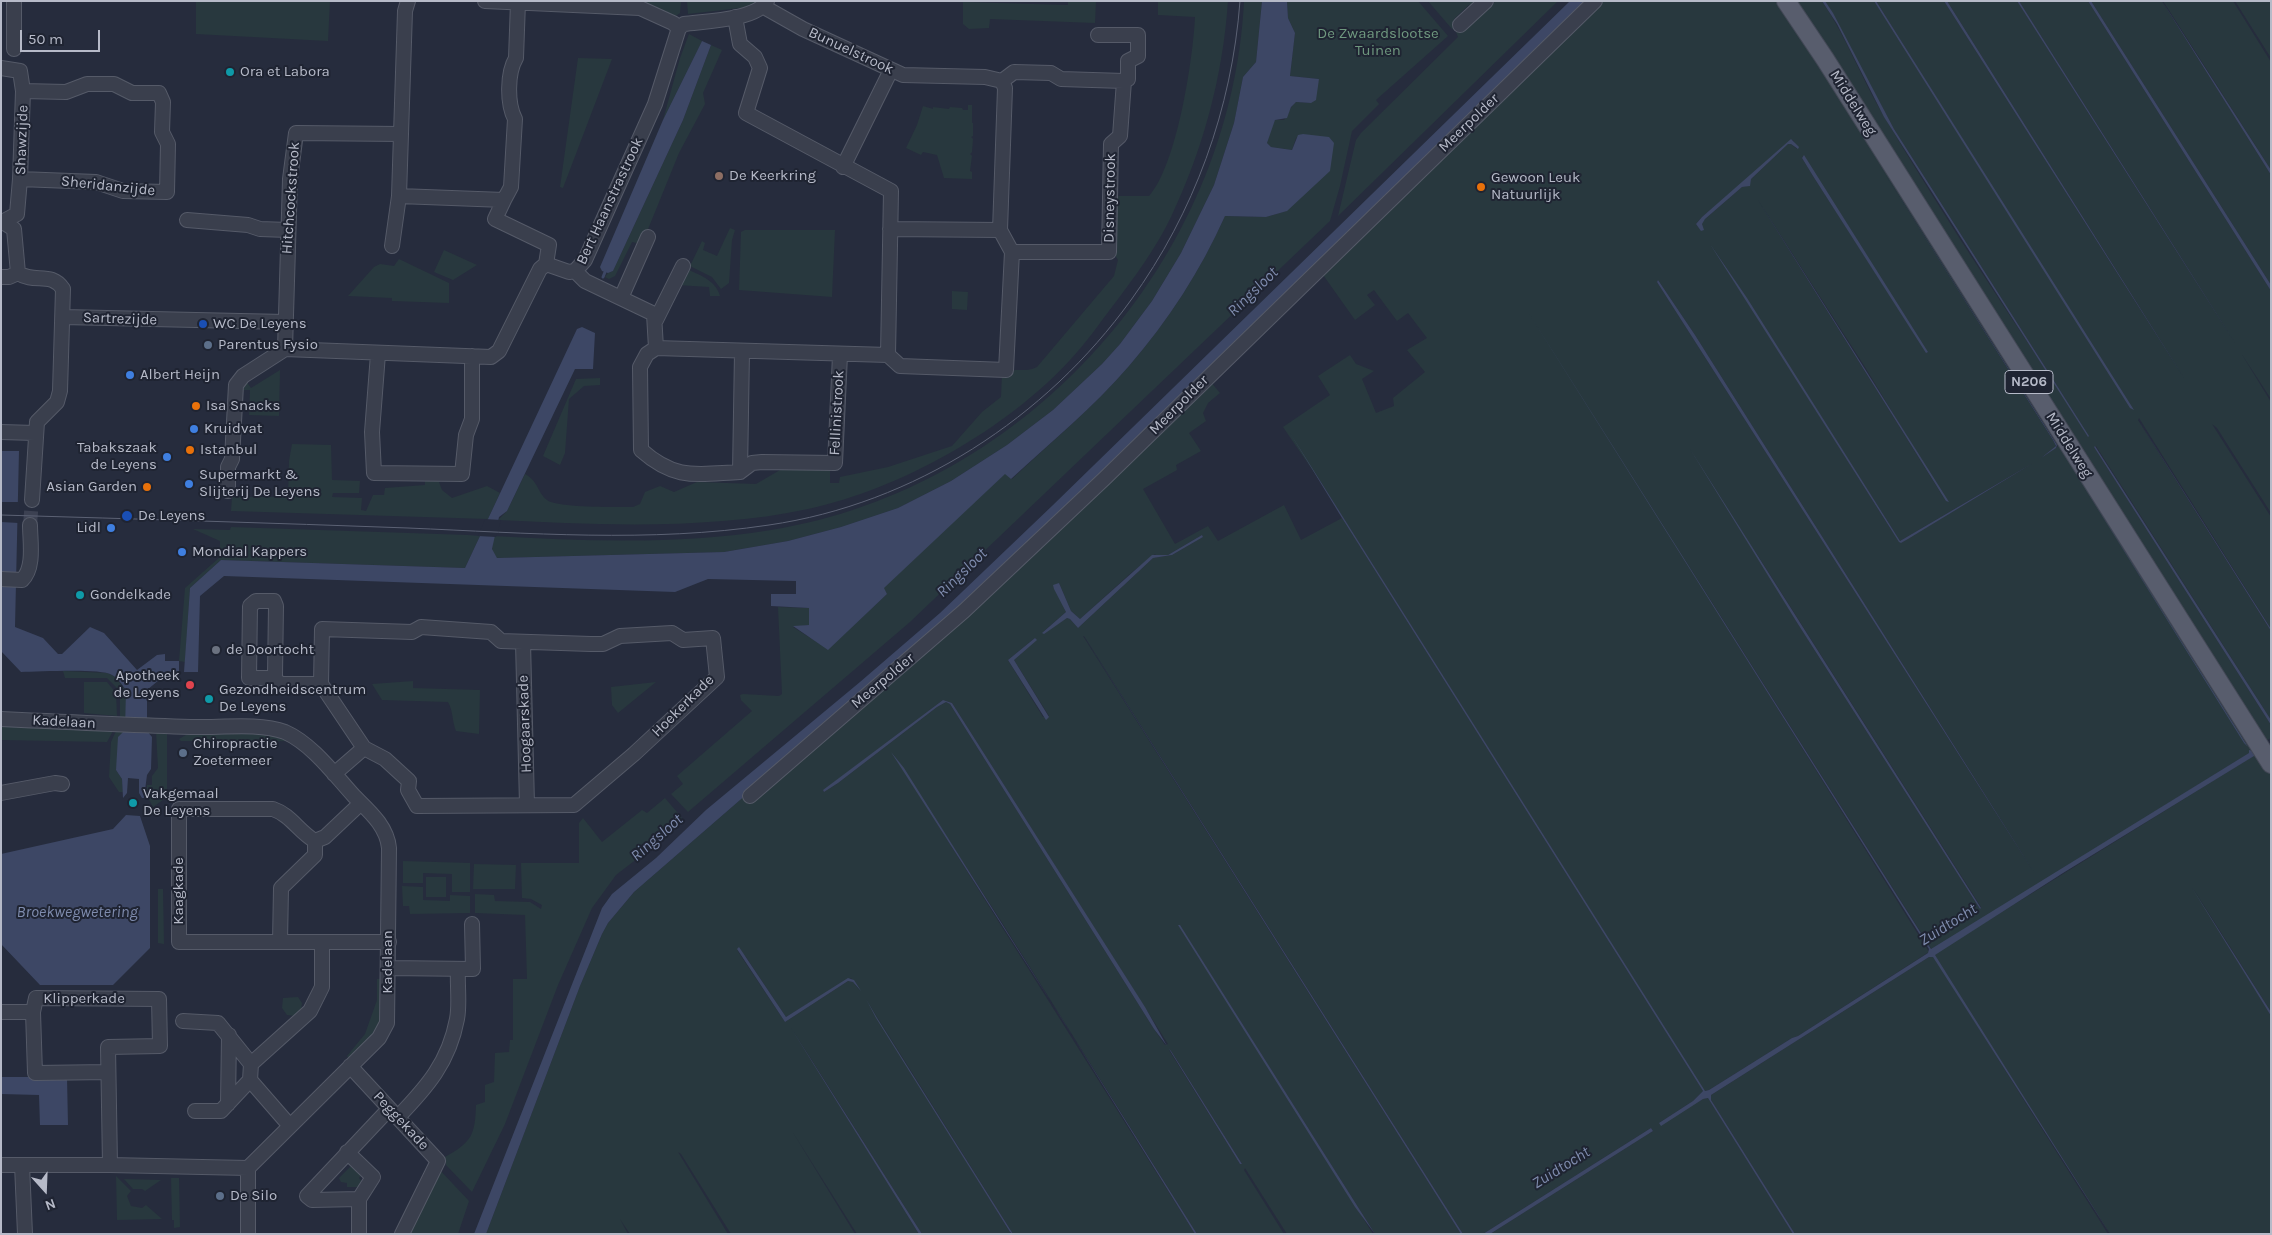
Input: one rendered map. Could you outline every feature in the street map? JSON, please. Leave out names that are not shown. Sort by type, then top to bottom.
[{"type":"main road","name":"Middelweg","points":[[1786,1],[1825,59],[2271,764]]},
{"type":"street","points":[[14,1],[14,49]]},
{"type":"street","points":[[392,246],[399,196],[402,73],[407,1]]},
{"type":"street","points":[[485,1],[640,4],[680,28],[684,24],[752,13],[766,4]]},
{"type":"street","points":[[1460,25],[1486,1]]},
{"type":"street","name":"Meerpolder","points":[[750,796],[964,611],[1105,478],[1596,1]]},
{"type":"street","points":[[228,491],[228,468],[232,459],[236,385],[243,376],[285,349],[491,357],[499,350],[536,276],[546,264],[549,245],[495,219],[511,187],[515,119],[510,111],[510,86],[512,65],[516,58],[518,2]]},
{"type":"street","name":"Bunuelstrook","points":[[766,4],[803,29],[903,75],[985,77],[1002,80]]},
{"type":"street","points":[[735,17],[740,44],[755,56],[760,68],[746,113],[891,192],[888,355]]},
{"type":"street","name":"Bert Haanstrastrook","points":[[546,264],[569,272],[576,271],[585,260],[655,104],[680,28]]},
{"type":"street","name":"Disneystrook","points":[[1012,252],[1109,252],[1111,144],[1120,136],[1124,82],[1128,79],[1128,61],[1138,56],[1138,35],[1098,35]]},
{"type":"street","name":"Shawzijde","points":[[1,68],[20,71],[23,91],[17,214],[3,221]]},
{"type":"street","points":[[843,167],[891,70]]},
{"type":"street","points":[[742,352],[740,472],[686,475],[654,462],[641,450],[640,368],[647,354],[656,348],[888,355],[900,366],[1006,370],[1012,252],[1000,230],[1005,88],[1002,80],[1014,72],[1051,73],[1061,79],[1124,82]]},
{"type":"street","name":"Sheridanzijde","points":[[20,179],[96,182],[123,191],[166,192],[168,144],[162,132],[161,96],[158,93],[132,93],[114,84],[79,85],[66,92],[23,91]]},
{"type":"street","name":"Hitchcockstrook","points":[[285,349],[288,230],[296,133],[401,134]]},
{"type":"street","points":[[399,196],[504,200]]},
{"type":"street","points":[[187,220],[248,224],[260,229],[288,230]]},
{"type":"street","points":[[1,277],[9,277],[18,273],[14,229],[3,221]]},
{"type":"street","points":[[890,229],[1000,230]]},
{"type":"street","points":[[621,298],[648,237]]},
{"type":"street","points":[[656,320],[683,266]]},
{"type":"street","points":[[576,271],[585,281],[654,314],[656,320],[656,348]]},
{"type":"street","name":"Sartrezijde","points":[[18,273],[25,277],[52,279],[58,282],[63,289],[60,390],[57,402],[37,422],[35,433]]},
{"type":"street","name":"Sartrezijde","points":[[63,317],[286,322]]},
{"type":"street","points":[[378,354],[372,432],[374,473],[462,474],[466,434],[472,419],[472,356]]},
{"type":"street","name":"Fellinistrook","points":[[740,472],[752,463],[762,462],[835,466],[840,355]]},
{"type":"street","points":[[1,432],[35,433],[32,500]]},
{"type":"street","points":[[1,579],[22,580],[29,570],[30,525]]},
{"type":"street","points":[[273,678],[275,674],[276,606],[274,601],[256,601],[250,606],[249,678],[273,678],[281,684],[321,684],[364,748],[334,774]]},
{"type":"street","name":"Hoekerkade","points":[[321,684],[322,629],[412,632],[421,628],[491,632],[501,641],[603,644],[620,636],[672,633],[683,640],[712,638],[717,677],[634,754],[574,805],[416,806],[408,790],[409,781],[384,759],[364,748]]},
{"type":"street","name":"Hoogaarskade","points":[[523,642],[523,716],[526,736],[527,805]]},
{"type":"street","name":"Kadelaan","points":[[1,719],[192,727],[266,728],[284,732],[301,741],[383,827],[388,839],[387,1023],[379,1038],[248,1168]]},
{"type":"street","points":[[1,793],[55,783],[62,784]]},
{"type":"street","points":[[280,942],[280,888],[315,855],[315,841],[325,838],[361,803]]},
{"type":"street","name":"Kaagkade","points":[[315,841],[282,812],[273,809],[179,809],[179,942],[388,942]]},
{"type":"street","points":[[388,968],[473,969],[472,924]]},
{"type":"street","points":[[251,1064],[310,1011],[322,987],[322,942]]},
{"type":"street","points":[[359,1200],[312,1200],[307,1196],[347,1152],[394,1113],[420,1095],[440,1067],[453,1038],[457,1018],[458,969]]},
{"type":"street","name":"Klipperkade","points":[[108,1072],[34,1073],[33,1012],[36,998],[158,1000],[160,1046],[108,1047],[110,1165]]},
{"type":"street","points":[[1,1012],[33,1012]]},
{"type":"street","points":[[183,1021],[218,1023],[251,1064],[250,1080],[221,1111],[195,1111]]},
{"type":"street","points":[[228,1035],[228,1104]]},
{"type":"street","name":"Peggekade","points":[[350,1066],[438,1161],[402,1234]]},
{"type":"street","points":[[250,1080],[290,1126]]},
{"type":"street","points":[[347,1152],[373,1177],[359,1200],[359,1234]]},
{"type":"street","points":[[1,1165],[248,1168],[248,1234]]},
{"type":"street","points":[[22,1165],[25,1234]]},
{"type":"green space","points":[[196,1],[330,1],[328,41],[196,34]]},
{"type":"green space","points":[[646,1],[681,1],[680,13],[673,18],[649,6]]},
{"type":"green space","points":[[687,1],[757,1],[749,7],[688,14]]},
{"type":"green space","points":[[1068,1],[1096,1],[1095,23],[990,19],[989,28],[969,29],[963,24],[963,2],[1068,5]]},
{"type":"green space","points":[[1158,1],[1228,1],[1216,85],[1210,112],[1193,166],[1165,229],[1128,285],[1071,359],[1045,385],[1016,409],[950,453],[915,471],[843,500],[808,509],[771,516],[693,523],[614,524],[498,520],[507,511],[525,474],[533,480],[544,497],[553,503],[633,507],[640,504],[645,492],[660,486],[674,492],[697,482],[756,484],[780,470],[830,468],[830,483],[839,483],[840,477],[888,467],[952,446],[982,412],[1001,397],[1002,373],[1011,370],[1029,370],[1037,367],[1114,276],[1118,260],[1113,252],[1116,196],[1149,196],[1159,181],[1168,161],[1182,111],[1191,58],[1195,17],[1158,15]]},
{"type":"green space","points":[[1244,1],[1262,1],[1256,62],[1243,77],[1234,123],[1214,185],[1181,253],[1152,301],[1120,344],[1102,364],[1053,410],[1007,445],[951,481],[898,508],[841,527],[788,541],[724,552],[497,558],[492,551],[493,536],[597,540],[702,538],[771,530],[864,506],[951,466],[1030,413],[1099,347],[1156,271],[1201,187],[1230,96]]},
{"type":"green space","name":"De Zwaardslootse Tuinen","points":[[1287,1],[1418,1],[1448,36],[1376,100],[1379,104],[1352,131],[1330,221],[910,622],[688,812],[671,794],[683,784],[677,776],[752,711],[741,700],[740,695],[779,696],[782,694],[778,607],[809,608],[809,625],[793,627],[828,649],[887,594],[883,588],[1005,473],[1012,479],[1116,381],[1157,331],[1183,294],[1216,236],[1225,216],[1266,217],[1286,211],[1303,134],[1296,138],[1292,150],[1271,147],[1267,143],[1272,123],[1275,120],[1284,120],[1296,102],[1311,103],[1319,79],[1290,76],[1295,33],[1288,18]]},
{"type":"green space","points":[[1428,1],[1482,1],[1475,8],[1469,5],[1454,19],[1458,24],[1452,29]]},
{"type":"green space","points":[[1496,1],[1558,1],[1338,216],[1356,140],[1361,133],[1458,37],[1456,32],[1461,27],[1465,30]]},
{"type":"green space","points":[[1588,1],[1822,1],[1877,104],[1909,158],[1959,238],[2089,436],[1894,129],[1825,1],[1874,1],[2133,411],[1876,1],[1944,1],[2184,378],[1947,1],[2017,1],[2235,343],[2019,1],[2088,1],[2271,291],[2271,399],[2241,353],[2271,402],[2271,513],[2217,428],[2212,424],[2271,517],[2271,629],[2139,418],[2138,420],[2271,631],[2271,720],[2096,446],[2094,447],[2271,725],[2271,738],[2265,741],[2268,745],[2271,744],[2271,1012],[2193,888],[2271,1016],[2271,1234],[2110,1234],[1934,956],[1939,951],[2253,756],[2251,752],[1932,950],[1682,555],[1929,952],[1798,1036],[1709,1090],[1704,1091],[1322,484],[1283,427],[1330,395],[1318,376],[1350,355],[1356,364],[1374,371],[1362,379],[1376,413],[1394,406],[1393,398],[1425,372],[1407,350],[1427,338],[1408,313],[1397,321],[1374,290],[1367,295],[1375,305],[1355,320],[1321,272],[1210,381],[1220,393],[1208,403],[1203,413],[1206,421],[1189,433],[1201,451],[1176,465],[1177,470],[1143,489],[1175,544],[1208,526],[1218,541],[1284,505],[1301,540],[1342,518],[1703,1091],[1693,1101],[1659,1123],[1708,1098],[1793,1234],[1490,1234],[1653,1131],[1651,1128],[1483,1234],[1463,1234],[1083,636],[1461,1234],[1375,1234],[1179,924],[1373,1234],[1287,1234],[1245,1168],[1244,1170],[1284,1234],[1197,1234],[1001,921],[892,752],[1195,1234],[1013,1234],[866,999],[1011,1234],[922,1234],[792,1029],[919,1234],[857,1234],[792,1131],[855,1234],[731,1234],[678,1152],[728,1234],[630,1234],[620,1219],[628,1234],[486,1234],[580,986],[608,923],[634,892],[974,597]],"holes":[[[1793,140],[1797,149],[1788,144]],[[1786,146],[1751,179],[1749,186],[1742,187],[1705,219],[1701,224],[1702,231],[1696,224],[1702,217]],[[1803,156],[1927,353],[1813,176],[1802,158]],[[1881,168],[2058,446],[2041,458],[2056,446],[2053,440]],[[1758,200],[1865,367],[1947,503]],[[1711,244],[1900,541],[2033,463],[1901,543]],[[1658,280],[1695,335],[2035,874],[1657,282]],[[1202,535],[1203,537],[1172,555],[1153,558],[1078,628],[1067,618],[1043,632],[1066,612],[1060,598],[1059,583],[1071,611],[1080,619],[1155,554],[1157,557],[1168,555]],[[1753,548],[1981,907],[1980,909],[1796,621]],[[1035,638],[1036,640],[1014,660],[1049,716],[1043,717],[1008,660]],[[943,700],[952,703],[1168,1044],[1165,1045],[1154,1029],[950,704],[946,702],[937,707],[838,783],[823,791]],[[737,950],[746,957],[786,1017],[851,978],[860,991],[853,982],[848,981],[785,1022]],[[1169,1050],[1242,1164],[1240,1164]]]},
{"type":"green space","points":[[2091,1],[2162,1],[2271,175],[2271,285]]},
{"type":"green space","points":[[2163,1],[2233,1],[2271,62],[2271,170]]},
{"type":"green space","points":[[2235,1],[2271,1],[2271,58]]},
{"type":"green space","points":[[689,34],[702,41],[663,120],[680,58]]},
{"type":"green space","points":[[711,45],[722,50],[703,93],[705,104],[679,153],[642,244],[632,242],[615,276],[609,279],[605,277],[613,271],[683,120]]},
{"type":"green space","points":[[578,58],[612,59],[563,188],[560,187]]},
{"type":"green space","points":[[968,105],[972,105],[973,123],[973,136],[971,137],[973,139],[972,152],[970,154],[972,156],[970,171],[972,172],[972,179],[944,178],[937,155],[923,152],[921,155],[906,148],[917,125],[923,106],[933,109],[933,107],[949,109],[950,107],[968,110]]},
{"type":"green space","points":[[730,228],[735,230],[732,240],[729,283],[721,289],[712,277],[690,266],[702,241],[705,243],[703,250],[717,256]]},
{"type":"green space","points":[[745,230],[835,230],[832,297],[739,290],[741,232]]},
{"type":"green space","points":[[444,250],[477,265],[453,280],[434,272]]},
{"type":"green space","points":[[399,259],[449,283],[449,303],[392,301],[392,298],[348,296],[374,267],[380,264],[394,266]]},
{"type":"green space","points":[[684,268],[711,282],[718,290],[720,296],[710,296],[709,287],[677,285]]},
{"type":"green space","points":[[952,291],[968,292],[967,310],[952,309]]},
{"type":"green space","points":[[280,370],[279,416],[249,415],[250,390],[241,390],[246,381],[251,388]]},
{"type":"green space","points":[[600,378],[600,385],[584,386],[569,399],[565,453],[560,465],[543,456],[576,379]]},
{"type":"green space","points":[[292,444],[331,445],[332,480],[360,481],[359,493],[333,493],[332,497],[362,498],[361,510],[366,511],[373,495],[384,495],[385,488],[425,485],[425,477],[446,479],[439,482],[442,490],[452,498],[487,486],[500,493],[488,519],[231,511],[232,497],[288,497],[289,461]]},
{"type":"green space","points":[[231,527],[480,536],[465,568],[221,560],[190,588],[185,662],[179,661],[185,588],[220,557],[220,541],[193,529],[230,530]]},
{"type":"green space","points":[[63,671],[107,673],[114,676],[126,690],[126,717],[120,717],[120,691],[107,678],[65,678]]},
{"type":"green space","points":[[413,681],[413,688],[480,690],[479,734],[456,731],[448,702],[382,700],[372,684]]},
{"type":"green space","points":[[84,682],[107,682],[116,693],[117,716],[84,713]]},
{"type":"green space","points":[[656,682],[618,713],[612,705],[611,687]]},
{"type":"green space","points":[[1,726],[113,731],[107,742],[1,740]]},
{"type":"green space","points":[[125,730],[116,770],[122,779],[123,792],[119,792],[109,777],[111,742],[116,731]]},
{"type":"green space","points":[[156,731],[167,732],[167,797],[153,807],[147,796],[147,785],[152,785],[152,776],[158,768]]},
{"type":"green space","points":[[191,732],[266,734],[288,741],[197,743],[196,741],[181,741],[179,739]]},
{"type":"green space","points":[[665,798],[682,818],[651,848],[616,875],[592,908],[558,985],[505,1124],[472,1192],[446,1165],[445,1157],[461,1147],[473,1131],[476,1105],[485,1102],[485,1085],[494,1082],[495,1053],[509,1052],[510,1040],[513,1040],[513,979],[527,979],[525,915],[475,913],[475,894],[494,895],[495,901],[530,902],[541,909],[542,905],[531,899],[522,898],[521,863],[579,863],[579,823],[583,818],[602,842],[642,810],[647,813]]},
{"type":"green space","points":[[403,861],[470,863],[470,892],[452,892],[452,874],[423,873],[423,883],[403,883]]},
{"type":"green space","points":[[474,864],[516,865],[515,889],[473,889]]},
{"type":"green space","points":[[426,877],[446,877],[446,897],[426,897]]},
{"type":"green space","points":[[402,886],[423,887],[423,900],[450,901],[450,895],[470,896],[470,913],[410,914],[409,906],[403,906]]},
{"type":"green space","points":[[158,889],[163,889],[164,944],[158,943]]},
{"type":"green space","points":[[1929,957],[1934,957],[2108,1234],[1795,1234],[1711,1100],[1711,1095]]},
{"type":"green space","points":[[377,979],[383,979],[382,1018],[373,1036],[349,1059],[347,1056],[365,1034],[377,1000]]},
{"type":"green space","points":[[298,997],[302,1003],[301,1011],[295,1016],[287,1015],[282,1008],[283,998]]},
{"type":"green space","points":[[353,1164],[363,1173],[359,1178],[364,1184],[361,1187],[347,1187],[347,1183],[341,1182],[339,1178]]},
{"type":"green space","points":[[437,1167],[469,1201],[458,1234],[404,1234]]},
{"type":"green space","points":[[116,1176],[131,1191],[127,1196],[131,1206],[142,1208],[146,1205],[162,1219],[117,1220]]},
{"type":"green space","points":[[171,1178],[179,1178],[180,1227],[174,1228],[174,1220],[172,1220]]},
{"type":"green space","points":[[124,1179],[161,1180],[145,1191],[133,1189]]},
{"type":"water","points":[[1262,1],[1287,1],[1288,18],[1295,33],[1290,76],[1319,79],[1316,100],[1311,103],[1296,102],[1291,107],[1287,118],[1275,120],[1267,143],[1271,147],[1292,150],[1298,135],[1329,137],[1334,143],[1330,171],[1287,211],[1266,217],[1225,216],[1216,236],[1183,294],[1157,331],[1116,381],[1011,479],[1005,474],[884,588],[887,594],[828,650],[793,626],[809,625],[809,608],[771,606],[771,594],[796,594],[796,581],[708,579],[675,592],[224,576],[200,596],[198,672],[184,672],[190,588],[221,560],[465,568],[577,329],[582,327],[595,333],[593,369],[575,369],[507,511],[499,517],[492,549],[497,558],[724,552],[788,541],[841,527],[898,508],[951,481],[1007,445],[1053,410],[1102,364],[1120,344],[1152,301],[1181,253],[1214,185],[1234,123],[1243,77],[1256,62]]},
{"type":"water","points":[[1570,1],[1588,1],[974,597],[634,892],[608,923],[602,934],[580,986],[486,1234],[474,1234],[602,908],[612,894],[656,858],[706,810],[940,613]]},
{"type":"water","points":[[1822,1],[1825,1],[1833,13],[1894,129],[2088,437],[1884,117],[1837,24]]},
{"type":"water","points":[[1874,1],[1876,1],[2134,410],[2130,408]]},
{"type":"water","points":[[1944,1],[1947,1],[2184,378]]},
{"type":"water","points":[[2017,1],[2019,1],[2235,343]]},
{"type":"water","points":[[2088,1],[2091,1],[2271,285],[2271,291]]},
{"type":"water","points":[[2162,1],[2271,170],[2271,175]]},
{"type":"water","points":[[702,41],[711,45],[683,120],[613,271],[608,273],[602,271],[600,267],[663,120]]},
{"type":"water","points":[[1791,139],[1799,147],[1798,149],[1788,144],[1751,179],[1750,186],[1742,187],[1705,219],[1702,224],[1704,230],[1701,231],[1696,224],[1702,217]]},
{"type":"water","points":[[1804,155],[1928,352],[1926,353],[1813,176],[1802,158]]},
{"type":"water","points":[[1881,168],[2057,445],[2056,448],[2041,458],[2056,446],[2053,440]]},
{"type":"water","points":[[1758,200],[1949,502],[1946,501]]},
{"type":"water","points":[[1710,244],[1747,298],[1900,541],[2033,463],[1908,539],[1901,543],[1899,542]]},
{"type":"water","points":[[1658,280],[1695,335],[2035,874],[1657,282]]},
{"type":"water","points":[[1528,312],[1931,949],[2249,753],[2249,750],[2255,754],[1935,955],[2110,1234],[1933,957],[1929,957],[1711,1095],[1711,1100],[1795,1234],[1793,1234],[1708,1098],[1703,1099],[1661,1126],[1659,1123],[1693,1101],[1703,1091],[1290,433],[1705,1091],[1798,1036],[1928,953],[1929,949]]},
{"type":"water","points":[[2137,418],[2271,629],[2271,631]]},
{"type":"water","points":[[2094,447],[2271,720],[2271,725]]},
{"type":"water","points":[[1690,449],[1981,908],[1980,909],[1796,621]]},
{"type":"water","points":[[1,451],[19,451],[15,627],[43,638],[58,654],[62,654],[90,627],[104,633],[137,670],[157,655],[165,654],[165,661],[179,661],[179,672],[165,675],[147,690],[147,731],[152,737],[151,769],[147,775],[144,798],[139,793],[139,779],[128,778],[127,793],[123,798],[122,779],[116,770],[118,737],[125,730],[126,690],[118,680],[112,675],[95,672],[21,672],[1,651]]},
{"type":"water","points":[[2064,455],[2248,747],[2244,743]]},
{"type":"water","points":[[1202,535],[1203,537],[1172,555],[1153,558],[1078,628],[1067,618],[1044,634],[1042,633],[1066,612],[1053,585],[1059,583],[1071,611],[1080,619],[1152,555],[1168,555]]},
{"type":"water","points":[[1083,635],[1463,1234],[1461,1234]]},
{"type":"water","points":[[1035,638],[1037,640],[1014,660],[1049,717],[1046,720],[1008,660]]},
{"type":"water","points":[[943,700],[952,703],[1145,1007],[1167,1046],[1154,1029],[950,704],[946,702],[937,707],[824,792],[823,790]]},
{"type":"water","points":[[891,752],[904,768],[1052,1003]]},
{"type":"water","name":"Broekwegwetering","points":[[126,815],[140,816],[150,846],[150,948],[113,985],[40,985],[1,944],[1,854],[113,829]]},
{"type":"water","points":[[2192,888],[2271,1012],[2271,1016]]},
{"type":"water","points":[[1178,925],[1180,925],[1375,1234],[1355,1207]]},
{"type":"water","points":[[739,947],[786,1017],[848,978],[854,980],[861,991],[853,982],[848,981],[785,1022],[737,949]]},
{"type":"water","points":[[866,999],[877,1018],[1013,1234],[876,1018]]},
{"type":"water","points":[[791,1028],[922,1234],[919,1234]]},
{"type":"water","points":[[1073,1037],[1197,1234],[1195,1234]]},
{"type":"water","points":[[1169,1049],[1171,1051],[1242,1164],[1240,1164]]},
{"type":"water","points":[[1,1077],[67,1077],[68,1125],[40,1125],[39,1095],[1,1094]]},
{"type":"water","points":[[1651,1128],[1653,1131],[1490,1234],[1483,1234]]},
{"type":"pier","points":[[1,502],[20,502],[19,523],[1,522]]},
{"type":"pier","points":[[485,519],[501,520],[496,537],[478,536]]},
{"type":"waterway","points":[[603,277],[605,272]]},
{"type":"tunnel","points":[[30,525],[32,500]]},
{"type":"tram line","points":[[1,515],[544,534],[634,535],[724,531],[769,525],[823,514],[875,498],[925,476],[972,449],[1017,418],[1059,382],[1097,343],[1131,300],[1173,232],[1191,196],[1206,158],[1219,120],[1228,81],[1236,41],[1240,1]]},
{"type":"place","name":"Ora et Labora","points":[[230,72]]},
{"type":"place","name":"De Keerkring","points":[[719,176]]},
{"type":"place","name":"Gewoon Leuk Natuurlijk","points":[[1481,187]]},
{"type":"place","name":"WC De Leyens","points":[[203,324]]},
{"type":"place","name":"Parentus Fysio","points":[[208,345]]},
{"type":"place","name":"Albert Heijn","points":[[130,375]]},
{"type":"place","name":"Isa Snacks","points":[[196,406]]},
{"type":"place","name":"Kruidvat","points":[[194,429]]},
{"type":"place","name":"Istanbul","points":[[190,450]]},
{"type":"place","name":"Tabakszaak de Leyens","points":[[167,457]]},
{"type":"place","name":"Supermarkt & Slijterij De Leyens","points":[[189,484]]},
{"type":"place","name":"Asian Garden","points":[[147,487]]},
{"type":"place","name":"De Leyens","points":[[127,516]]},
{"type":"place","name":"Lidl","points":[[111,528]]},
{"type":"place","name":"Mondial Kappers","points":[[182,552]]},
{"type":"place","name":"Gondelkade","points":[[80,595]]},
{"type":"place","name":"de Doortocht","points":[[216,650]]},
{"type":"place","name":"Apotheek de Leyens","points":[[190,685]]},
{"type":"place","name":"Gezondheidscentrum De Leyens","points":[[209,699]]},
{"type":"place","name":"Chiropractie Zoetermeer","points":[[183,753]]},
{"type":"place","name":"Vakgemaal De Leyens","points":[[133,803]]},
{"type":"place","name":"De Silo","points":[[220,1196]]},
{"type":"water label","name":"Ringsloot","points":[[1253,292]]},
{"type":"water label","name":"Ringsloot","points":[[962,573]]},
{"type":"water label","name":"Ringsloot","points":[[657,838]]},
{"type":"water label","name":"Zuidtocht","points":[[1948,925]]},
{"type":"water label","name":"Zuidtocht","points":[[1561,1168]]}]
